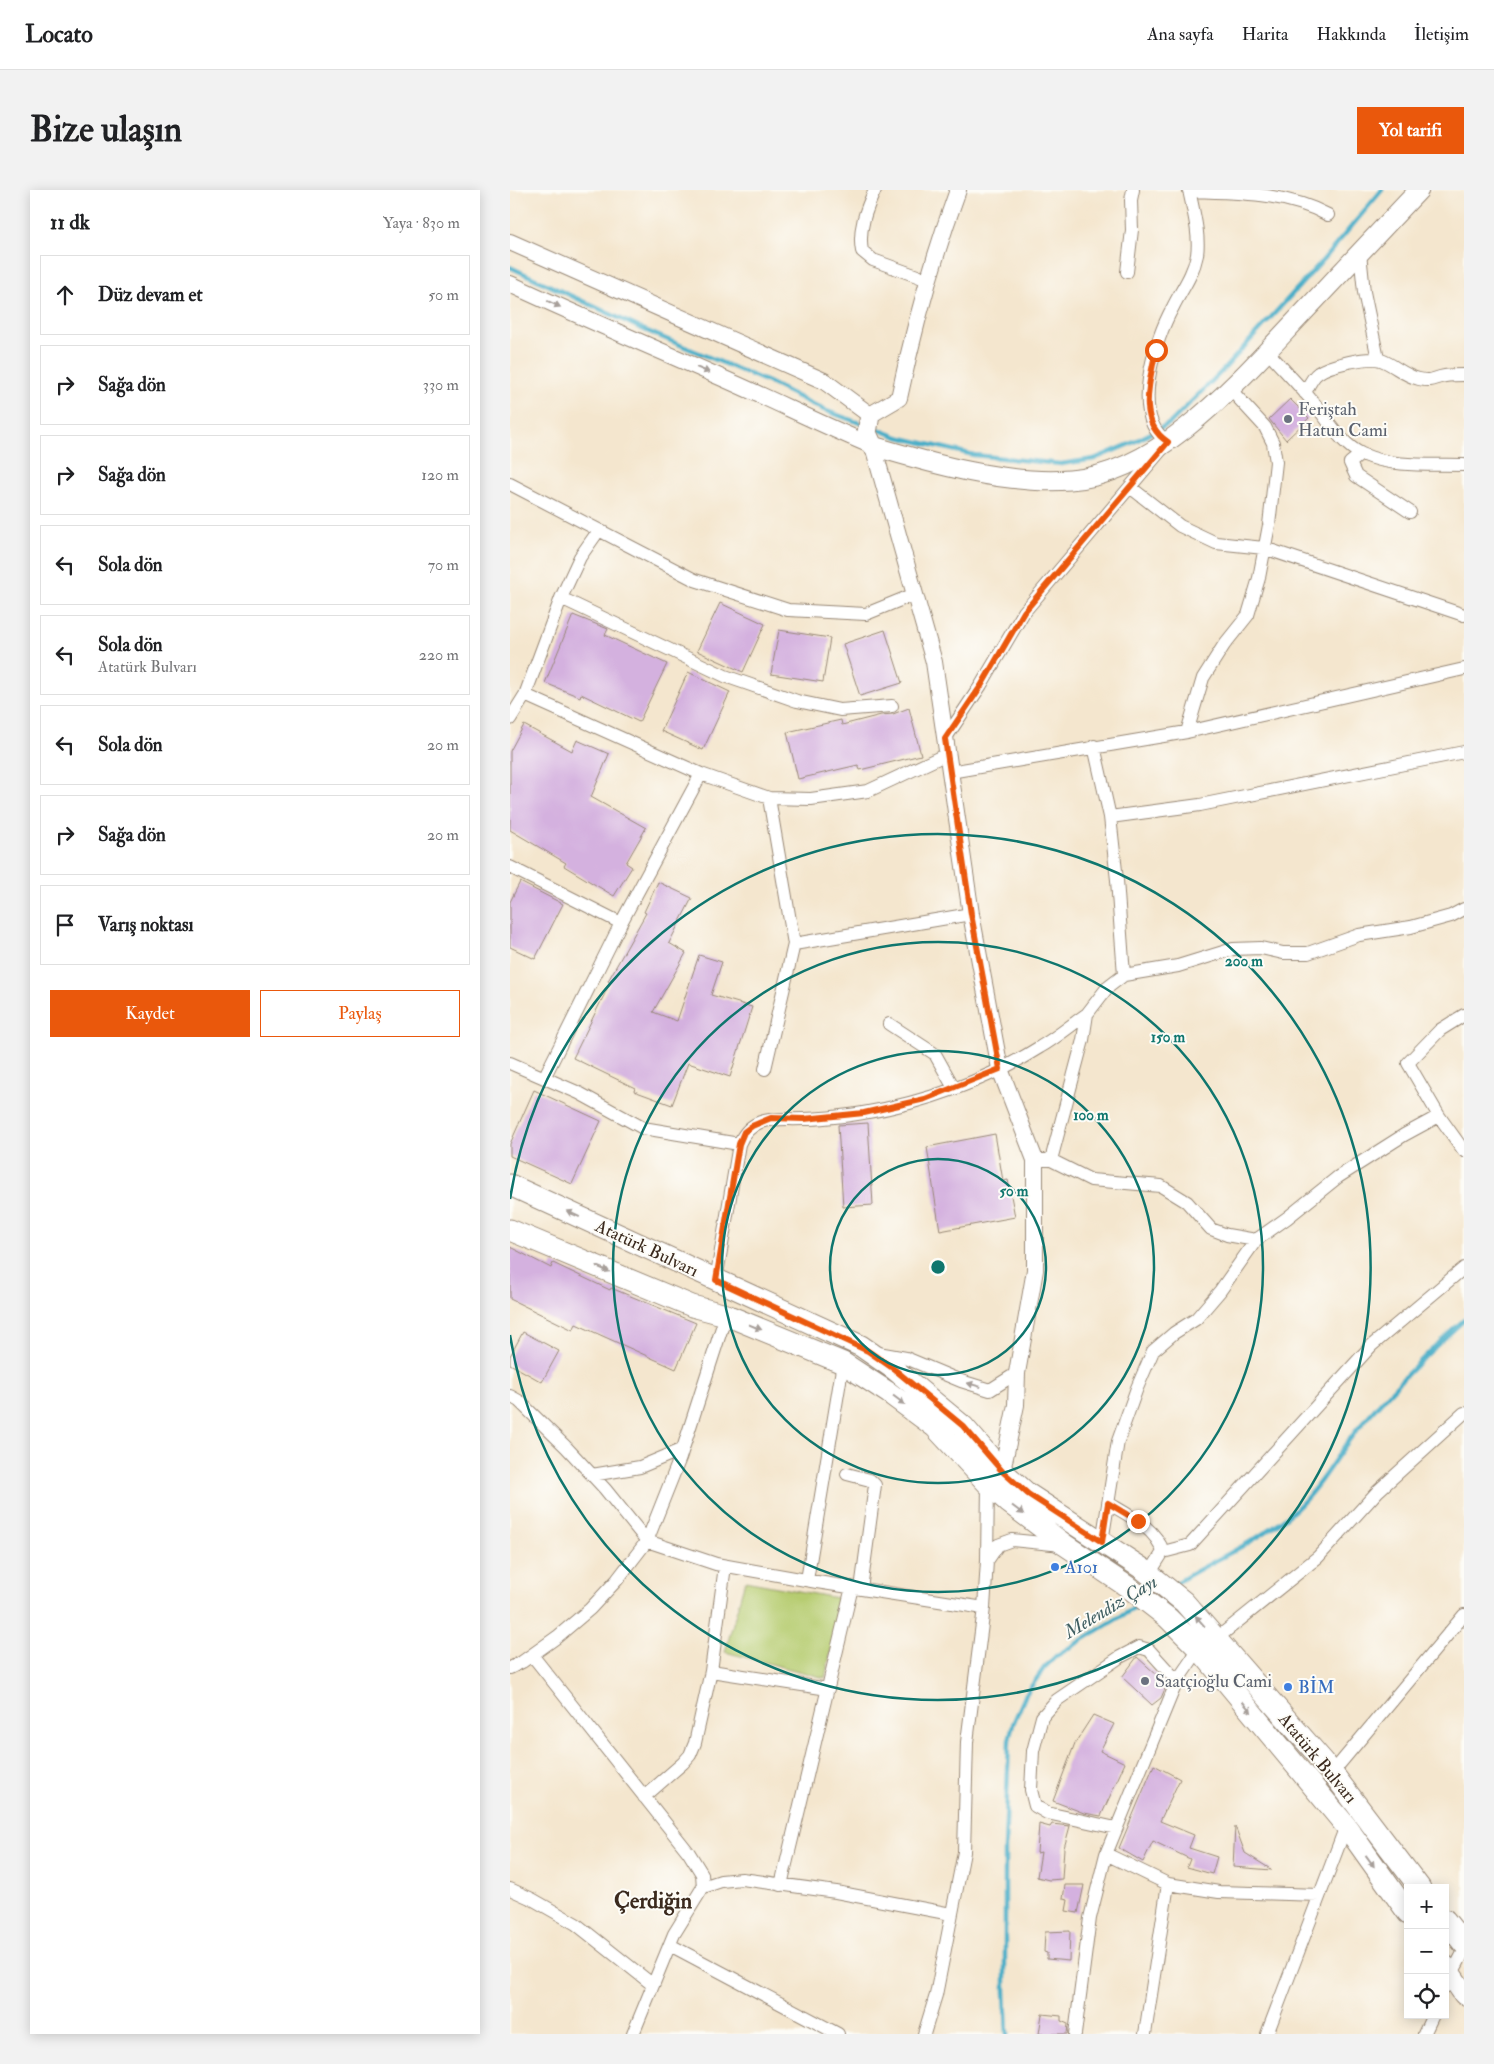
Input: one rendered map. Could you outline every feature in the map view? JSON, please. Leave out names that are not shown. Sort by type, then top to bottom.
[{"type":"main road","points":[[870,431],[919,460],[1016,480],[1071,480],[1110,472],[1138,460],[1230,389],[1420,190]]},
{"type":"main road","name":"Atatürk Bulvarı","points":[[510,1185],[868,1351],[894,1369],[963,1426],[995,1477],[1008,1502],[1066,1545],[1128,1587],[1168,1618],[1208,1644],[1332,1773],[1417,1884]]},
{"type":"main road","name":"Atatürk Bulvarı","points":[[510,1230],[692,1306],[726,1316],[843,1363],[890,1393],[935,1427],[995,1477],[1028,1494],[1146,1571],[1184,1602],[1208,1644],[1346,1826],[1404,1907]]},
{"type":"main road","points":[[1449,1925],[1464,1944]]},
{"type":"main road","points":[[1449,1978],[1464,1994]]},
{"type":"street","points":[[875,190],[865,216],[860,239],[862,251],[873,260],[928,280]]},
{"type":"street","points":[[870,431],[899,398],[928,280],[939,242],[958,190]]},
{"type":"street","points":[[1127,272],[1132,230],[1131,200],[1133,190]]},
{"type":"street","points":[[525,695],[701,774],[769,798],[811,799],[868,791],[946,747],[1024,612],[1130,488],[1164,440],[1150,420],[1146,397],[1156,350],[1172,308],[1191,276],[1197,253],[1196,228],[1189,191],[1259,194],[1308,205],[1328,215]]},
{"type":"street","points":[[510,242],[824,381],[848,400],[870,431],[934,662],[971,914],[1000,1069],[1035,1160],[1035,1270],[1017,1373],[1016,1405],[995,1477],[984,1608],[967,1742],[964,1852],[936,1995],[924,2034]]},
{"type":"street","points":[[1360,253],[1364,292],[1378,359]]},
{"type":"street","points":[[510,284],[740,386],[817,423],[870,431]]},
{"type":"street","points":[[1267,350],[1345,441],[1362,454],[1397,464],[1464,465]]},
{"type":"street","points":[[1305,393],[1317,374],[1344,363],[1378,359],[1392,365],[1406,376],[1418,379],[1433,381],[1443,376],[1464,375]]},
{"type":"street","points":[[1187,732],[1203,678],[1224,645],[1248,615],[1259,578],[1276,462],[1273,443],[1265,427],[1230,389]]},
{"type":"street","points":[[1362,454],[1350,463],[1356,476],[1410,512]]},
{"type":"street","points":[[510,484],[695,580],[788,610],[866,614],[915,594]]},
{"type":"street","points":[[1130,488],[1180,526],[1216,543],[1264,548],[1464,615]]},
{"type":"street","points":[[510,719],[525,695],[561,598],[580,557],[598,530]]},
{"type":"street","points":[[561,598],[725,676],[798,701],[840,710],[892,706]]},
{"type":"street","points":[[950,772],[1094,746],[1187,732],[1464,669]]},
{"type":"street","points":[[1094,746],[1110,818],[1124,975]]},
{"type":"street","points":[[1110,818],[1200,805],[1464,752]]},
{"type":"street","points":[[544,1078],[621,923],[701,774]]},
{"type":"street","points":[[765,1069],[794,944],[769,798]]},
{"type":"street","points":[[510,867],[621,923]]},
{"type":"street","points":[[716,1280],[739,1144],[744,1132],[752,1126],[771,1118],[804,1119],[864,1113],[925,1099],[954,1088],[1000,1069],[1040,1048],[1087,1014],[1107,988],[1124,975],[1178,966],[1233,949],[1261,948],[1282,953],[1308,952],[1359,935],[1411,927],[1450,916],[1464,909]]},
{"type":"street","points":[[794,944],[971,914]]},
{"type":"street","points":[[1051,1160],[1084,1040],[1087,1014]]},
{"type":"street","points":[[1464,1015],[1440,1030],[1408,1063],[1439,1116],[1464,1151]]},
{"type":"street","points":[[889,1024],[935,1054],[954,1088]]},
{"type":"street","points":[[510,1062],[579,1093],[643,1128],[739,1144]]},
{"type":"street","points":[[1102,1542],[1118,1441],[1137,1388],[1153,1351],[1196,1319],[1220,1291],[1256,1240],[1338,1177],[1404,1135],[1439,1116]]},
{"type":"street","points":[[1035,1160],[1051,1160],[1091,1180],[1161,1186],[1187,1202],[1211,1229],[1256,1240]]},
{"type":"street","points":[[1146,1571],[1163,1552],[1190,1545],[1371,1346],[1464,1268]]},
{"type":"street","points":[[510,1668],[532,1656],[557,1638],[590,1609],[617,1580],[647,1541],[683,1449],[726,1316]]},
{"type":"street","points":[[868,1351],[906,1358],[961,1381],[990,1390],[1017,1373]]},
{"type":"street","points":[[806,1580],[843,1363]]},
{"type":"street","points":[[510,1396],[519,1401],[592,1475],[647,1541],[725,1566],[984,1608]]},
{"type":"street","points":[[1075,2034],[1090,1918],[1106,1854],[1177,1681],[1208,1644],[1318,1557],[1378,1492],[1464,1413]]},
{"type":"street","points":[[592,1475],[640,1467],[683,1449]]},
{"type":"street","points":[[781,1885],[828,1689],[856,1588],[875,1485],[870,1480],[847,1474]]},
{"type":"street","points":[[1108,1503],[1138,1521],[1160,1542],[1163,1552]]},
{"type":"street","points":[[987,1562],[998,1545],[1012,1540],[1066,1545]]},
{"type":"street","points":[[644,1796],[690,1755],[695,1743],[712,1671],[725,1566]]},
{"type":"street","points":[[1332,1773],[1464,1616]]},
{"type":"street","points":[[1116,1828],[1047,1813],[1036,1806],[1031,1790],[1033,1751],[1042,1717],[1057,1700],[1120,1657],[1139,1647],[1149,1650],[1177,1681]]},
{"type":"street","points":[[532,1656],[690,1853],[702,1874],[703,1886],[670,1945],[633,2034]]},
{"type":"street","points":[[712,1671],[828,1689]]},
{"type":"street","points":[[1267,2034],[1346,1826]]},
{"type":"street","points":[[1106,1854],[1168,1884],[1219,1892],[1319,1895]]},
{"type":"street","points":[[703,1886],[721,1881],[742,1879],[836,1892],[951,1914]]},
{"type":"street","points":[[1145,2034],[1168,1884]]},
{"type":"street","points":[[510,1889],[532,1898],[576,1924],[653,1985]]},
{"type":"street","points":[[670,1945],[821,2030],[838,2034]]},
{"type":"street","points":[[1448,1974],[1464,1951]]},
{"type":"street","points":[[1424,2034],[1431,2019]]},
{"type":"green space","points":[[745,1581],[842,1599],[825,1678],[725,1652]]},
{"type":"building","name":"Feriştah Hatun Cami","points":[[1290,399],[1309,418],[1286,440],[1269,419]]},
{"type":"building","points":[[720,603],[765,624],[743,672],[697,651]]},
{"type":"building","points":[[573,615],[608,629],[605,635],[667,664],[639,722],[581,694],[580,697],[545,683]]},
{"type":"building","points":[[779,630],[830,638],[823,682],[771,674]]},
{"type":"building","points":[[885,630],[902,683],[860,696],[843,644]]},
{"type":"building","points":[[688,672],[730,692],[703,750],[661,731]]},
{"type":"building","points":[[909,708],[921,755],[860,770],[858,765],[798,779],[787,732],[841,720],[842,725],[881,715],[893,714]]},
{"type":"building","points":[[524,725],[572,751],[577,740],[609,754],[591,797],[646,828],[626,863],[632,867],[614,896],[564,866],[566,863],[510,830],[510,751]]},
{"type":"building","points":[[520,882],[563,904],[535,959],[510,947],[510,902]]},
{"type":"building","points":[[658,882],[692,898],[669,943],[686,953],[653,1012],[677,1021],[699,955],[722,962],[711,995],[752,1007],[730,1077],[688,1063],[672,1105],[634,1091],[635,1088],[573,1058],[610,983],[608,981],[646,913],[644,912]]},
{"type":"building","points":[[534,1090],[601,1121],[572,1184],[510,1156],[510,1144]]},
{"type":"building","points":[[868,1123],[873,1205],[843,1207],[838,1125]]},
{"type":"building","points":[[995,1134],[1003,1181],[1008,1180],[1015,1217],[940,1231],[927,1147]]},
{"type":"building","points":[[510,1247],[551,1268],[553,1263],[610,1290],[611,1288],[696,1323],[676,1369],[576,1324],[573,1330],[510,1299]]},
{"type":"building","points":[[523,1332],[559,1351],[542,1382],[510,1364],[510,1356]]},
{"type":"building","name":"Saatçioğlu Cami","points":[[1137,1657],[1167,1684],[1161,1698],[1152,1705],[1122,1677]]},
{"type":"building","points":[[1093,1715],[1114,1724],[1100,1751],[1125,1763],[1101,1816],[1084,1813],[1053,1801],[1075,1743]]},
{"type":"building","points":[[1154,1765],[1180,1779],[1160,1821],[1194,1835],[1189,1848],[1217,1857],[1212,1874],[1187,1867],[1190,1859],[1153,1841],[1143,1862],[1119,1848]]},
{"type":"building","points":[[1039,1824],[1050,1827],[1052,1824],[1070,1826],[1064,1848],[1062,1879],[1049,1880],[1037,1877],[1041,1852],[1037,1853]]},
{"type":"building","points":[[1235,1826],[1245,1853],[1272,1870],[1233,1867]]},
{"type":"building","points":[[1065,1885],[1084,1885],[1078,1913],[1066,1911],[1068,1900],[1063,1899]]},
{"type":"building","points":[[1070,1931],[1069,1961],[1047,1959],[1047,1953],[1044,1952],[1045,1932]]},
{"type":"building","points":[[1042,2014],[1061,2016],[1061,2021],[1068,2024],[1067,2034],[1039,2034]]},
{"type":"waterway","points":[[872,427],[898,437],[974,455],[1061,464],[1094,459],[1132,443],[1170,423],[1224,369],[1324,259],[1382,190]]},
{"type":"waterway","points":[[510,267],[640,328],[768,382],[824,410],[865,425]]},
{"type":"waterway","name":"Melendiz Çayı","points":[[1173,1585],[1252,1541],[1296,1509],[1313,1491],[1348,1441],[1381,1402],[1421,1360],[1464,1320]]},
{"type":"waterway","name":"Melendiz Çayı","points":[[1007,2034],[1005,1991],[1005,1849],[1009,1740],[1013,1724],[1026,1694],[1044,1668],[1056,1656],[1141,1604]]},
{"type":"place","name":"Feriştah Hatun Cami","points":[[1288,419]]},
{"type":"place","name":"A101","points":[[1055,1567]]},
{"type":"place","name":"Saatçioğlu Cami","points":[[1145,1681]]},
{"type":"place","name":"BİM","points":[[1288,1687]]},
{"type":"district","name":"Çerdiğin","points":[[653,1900]]},
{"type":"route","points":[[1138,1521],[1108,1503],[1102,1542],[1028,1494],[1002,1471],[963,1426],[894,1369],[861,1346],[716,1280],[739,1144],[744,1132],[752,1126],[771,1118],[804,1119],[864,1113],[925,1099],[1000,1069],[971,914],[945,739],[981,686],[1024,612],[1168,442],[1161,438],[1150,420],[1146,397],[1156,350]]}]
